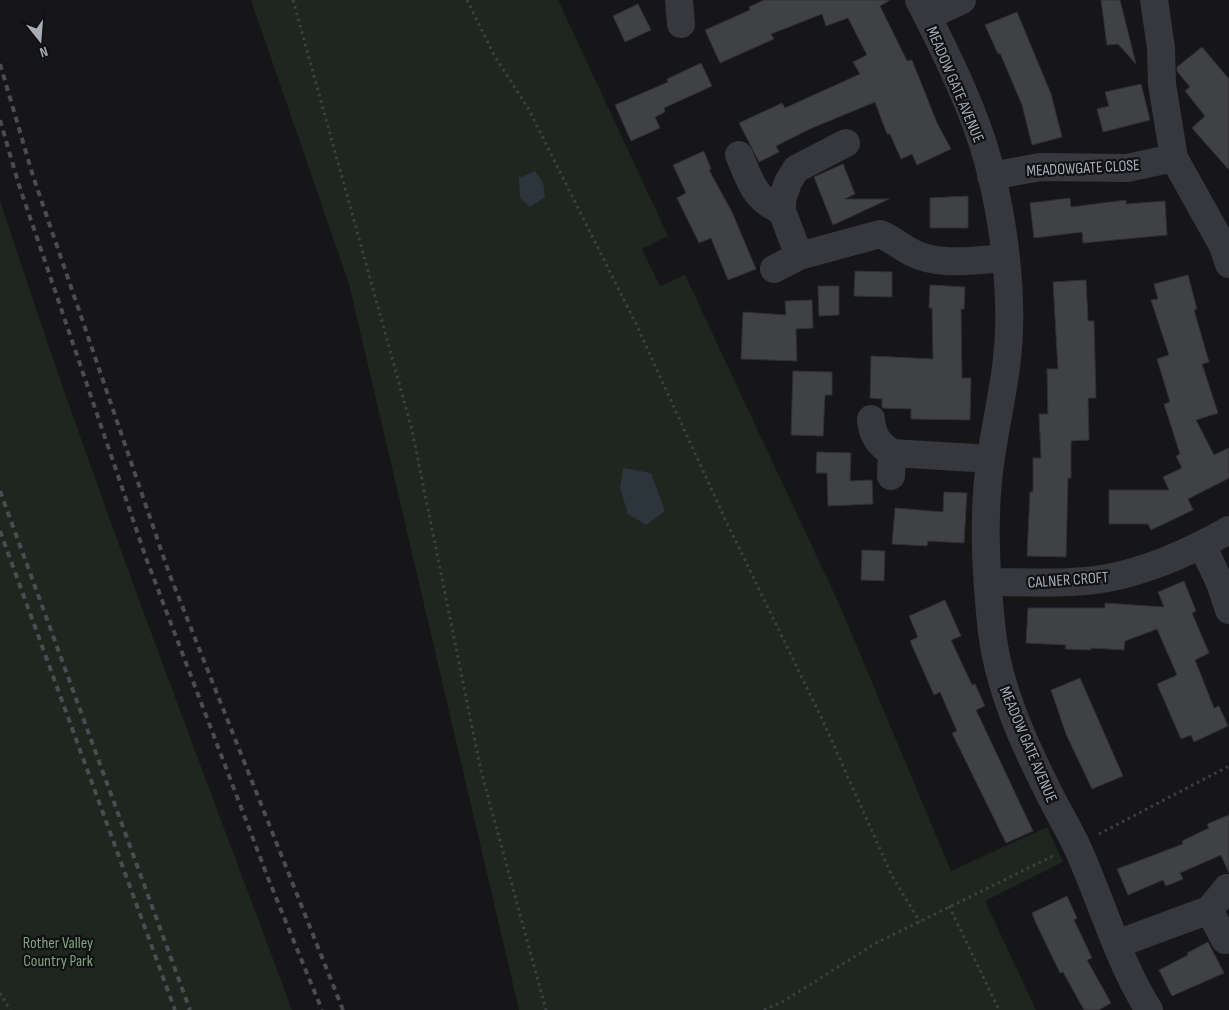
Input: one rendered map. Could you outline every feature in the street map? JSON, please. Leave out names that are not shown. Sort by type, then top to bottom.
[{"type":"street","points":[[923,8],[962,0]]},
{"type":"street","points":[[1154,0],[1161,48],[1162,84],[1174,158],[1223,246],[1229,264]]},
{"type":"street","name":"MEADOW GATE AVENUE","points":[[923,8],[970,109],[991,176],[1005,258],[1009,330],[1002,402],[991,459],[987,516],[988,582],[992,635],[1002,682],[1043,782],[1077,845],[1117,944],[1149,1010]]},
{"type":"street","points":[[799,256],[782,211],[782,200],[788,182],[796,169],[846,143]]},
{"type":"street","points":[[739,155],[765,204],[782,211]]},
{"type":"street","name":"MEADOWGATE CLOSE","points":[[991,176],[1040,167],[1127,168],[1174,158]]},
{"type":"street","points":[[774,269],[799,256],[880,234],[892,239],[912,252],[935,259],[956,262],[1005,258]]},
{"type":"street","points":[[872,419],[872,430],[892,464],[991,459]]},
{"type":"street","name":"CALNER CROFT","points":[[988,582],[1068,582],[1108,578],[1151,566],[1202,545],[1229,530]]},
{"type":"street","points":[[1202,545],[1220,583],[1229,610]]},
{"type":"street","points":[[1117,944],[1209,910],[1227,888]]},
{"type":"street","points":[[1209,910],[1225,940]]},
{"type":"path","points":[[293,0],[412,430],[481,772],[546,1010]]},
{"type":"path","points":[[467,0],[494,55],[528,108],[636,324],[725,519],[822,719],[892,876],[920,922]]},
{"type":"path","points":[[764,1010],[784,1001],[876,943],[1077,845],[1229,766]]},
{"type":"path","points":[[949,906],[998,1010]]},
{"type":"path","points":[[0,993],[10,1010]]},
{"type":"green space","points":[[251,0],[558,0],[668,236],[642,249],[660,286],[685,275],[840,606],[951,871],[1047,827],[1063,862],[985,901],[1036,1010],[519,1010],[349,284]]},
{"type":"green space","name":"Rother Valley Country Park","points":[[0,201],[105,506],[292,1010],[0,1010]]},
{"type":"shaded area","points":[[535,171],[543,182],[545,197],[530,207],[520,198],[519,178]]},
{"type":"shaded area","points":[[623,468],[651,473],[665,511],[646,525],[628,514],[620,488]]},
{"type":"building","points":[[764,0],[890,0],[880,6],[907,61],[912,60],[937,123],[951,149],[917,165],[912,154],[901,159],[890,134],[887,134],[875,102],[812,128],[776,146],[779,152],[759,162],[739,123],[782,103],[785,108],[860,74],[853,62],[867,55],[848,18],[826,26],[822,14],[771,34],[774,39],[720,63],[705,30],[750,10],[749,7]]},
{"type":"building","points":[[1101,0],[1120,0],[1136,64],[1118,44],[1107,45]]},
{"type":"building","points":[[638,4],[651,30],[625,42],[613,16]]},
{"type":"building","points":[[1017,12],[1051,94],[1062,137],[1032,145],[1022,105],[1000,53],[998,54],[985,25]]},
{"type":"building","points":[[1202,47],[1229,79],[1229,170],[1192,128],[1205,116],[1185,91],[1190,87],[1177,71],[1177,67]]},
{"type":"building","points":[[701,63],[712,86],[664,108],[665,112],[655,117],[660,128],[631,141],[615,105],[668,82],[667,79]]},
{"type":"building","points":[[1141,84],[1150,120],[1103,132],[1097,109],[1109,106],[1105,92]]},
{"type":"building","points":[[704,151],[711,169],[709,170],[732,212],[756,269],[728,280],[711,238],[699,243],[677,198],[686,193],[673,165]]},
{"type":"building","points":[[843,164],[855,194],[844,199],[889,199],[833,225],[814,177]]},
{"type":"building","points":[[968,196],[968,228],[930,228],[930,198]]},
{"type":"building","points":[[1070,198],[1071,207],[1126,200],[1126,204],[1165,201],[1167,235],[1083,243],[1082,232],[1034,238],[1030,203]]},
{"type":"building","points":[[855,271],[892,272],[892,297],[854,296]]},
{"type":"building","points":[[1188,275],[1197,309],[1194,310],[1209,362],[1202,364],[1218,413],[1196,420],[1214,455],[1229,448],[1229,478],[1188,499],[1193,510],[1151,530],[1148,524],[1109,524],[1109,490],[1169,490],[1163,477],[1182,468],[1176,456],[1180,454],[1164,404],[1170,402],[1157,359],[1169,355],[1151,300],[1158,299],[1154,284]]},
{"type":"building","points":[[1086,280],[1088,321],[1094,321],[1096,398],[1088,398],[1089,440],[1071,441],[1071,478],[1068,478],[1066,557],[1027,556],[1030,492],[1033,492],[1033,458],[1041,458],[1039,414],[1048,414],[1047,369],[1058,369],[1053,282]]},
{"type":"building","points":[[930,285],[965,287],[964,309],[961,309],[962,378],[971,378],[970,420],[911,419],[911,409],[882,408],[882,399],[870,398],[871,356],[933,359],[932,308],[929,308]]},
{"type":"building","points":[[818,286],[839,286],[839,315],[819,316]]},
{"type":"building","points":[[812,300],[813,328],[796,329],[797,361],[741,359],[743,312],[786,315],[785,301]]},
{"type":"building","points":[[793,371],[832,372],[832,395],[825,395],[823,436],[791,435]]},
{"type":"building","points":[[817,452],[851,453],[850,481],[872,480],[873,504],[828,506],[827,473],[816,473]]},
{"type":"building","points":[[944,492],[967,493],[964,543],[928,541],[927,546],[892,544],[895,508],[943,512]]},
{"type":"building","points":[[862,550],[885,551],[884,581],[861,580]]},
{"type":"building","points":[[1184,581],[1196,611],[1192,613],[1209,653],[1195,660],[1214,708],[1219,706],[1228,726],[1194,742],[1191,735],[1181,739],[1157,684],[1177,675],[1157,629],[1125,641],[1124,650],[1065,649],[1066,645],[1026,643],[1028,608],[1105,608],[1105,603],[1164,607],[1158,592]]},
{"type":"building","points":[[945,600],[961,636],[951,640],[972,685],[975,684],[985,706],[976,710],[1033,831],[1006,843],[952,733],[957,731],[940,692],[934,695],[910,641],[918,637],[909,616]]},
{"type":"building","points":[[1080,678],[1123,776],[1092,789],[1066,734],[1051,690]]},
{"type":"building","points":[[1229,815],[1229,873],[1221,855],[1180,873],[1183,879],[1166,886],[1163,880],[1128,895],[1117,869],[1183,844],[1182,841],[1209,828],[1207,824]]},
{"type":"building","points":[[1067,896],[1077,918],[1074,920],[1092,958],[1087,960],[1111,1003],[1099,1010],[1084,1010],[1063,972],[1060,973],[1032,913]]},
{"type":"building","points":[[1208,942],[1224,973],[1172,996],[1159,970]]},
{"type":"railway","points":[[0,64],[33,176],[169,573],[343,1010]]},
{"type":"railway","points":[[0,120],[18,182],[146,558],[268,878],[322,1010]]},
{"type":"railway","points":[[0,491],[190,1010]]},
{"type":"railway","points":[[0,531],[175,1010]]}]
